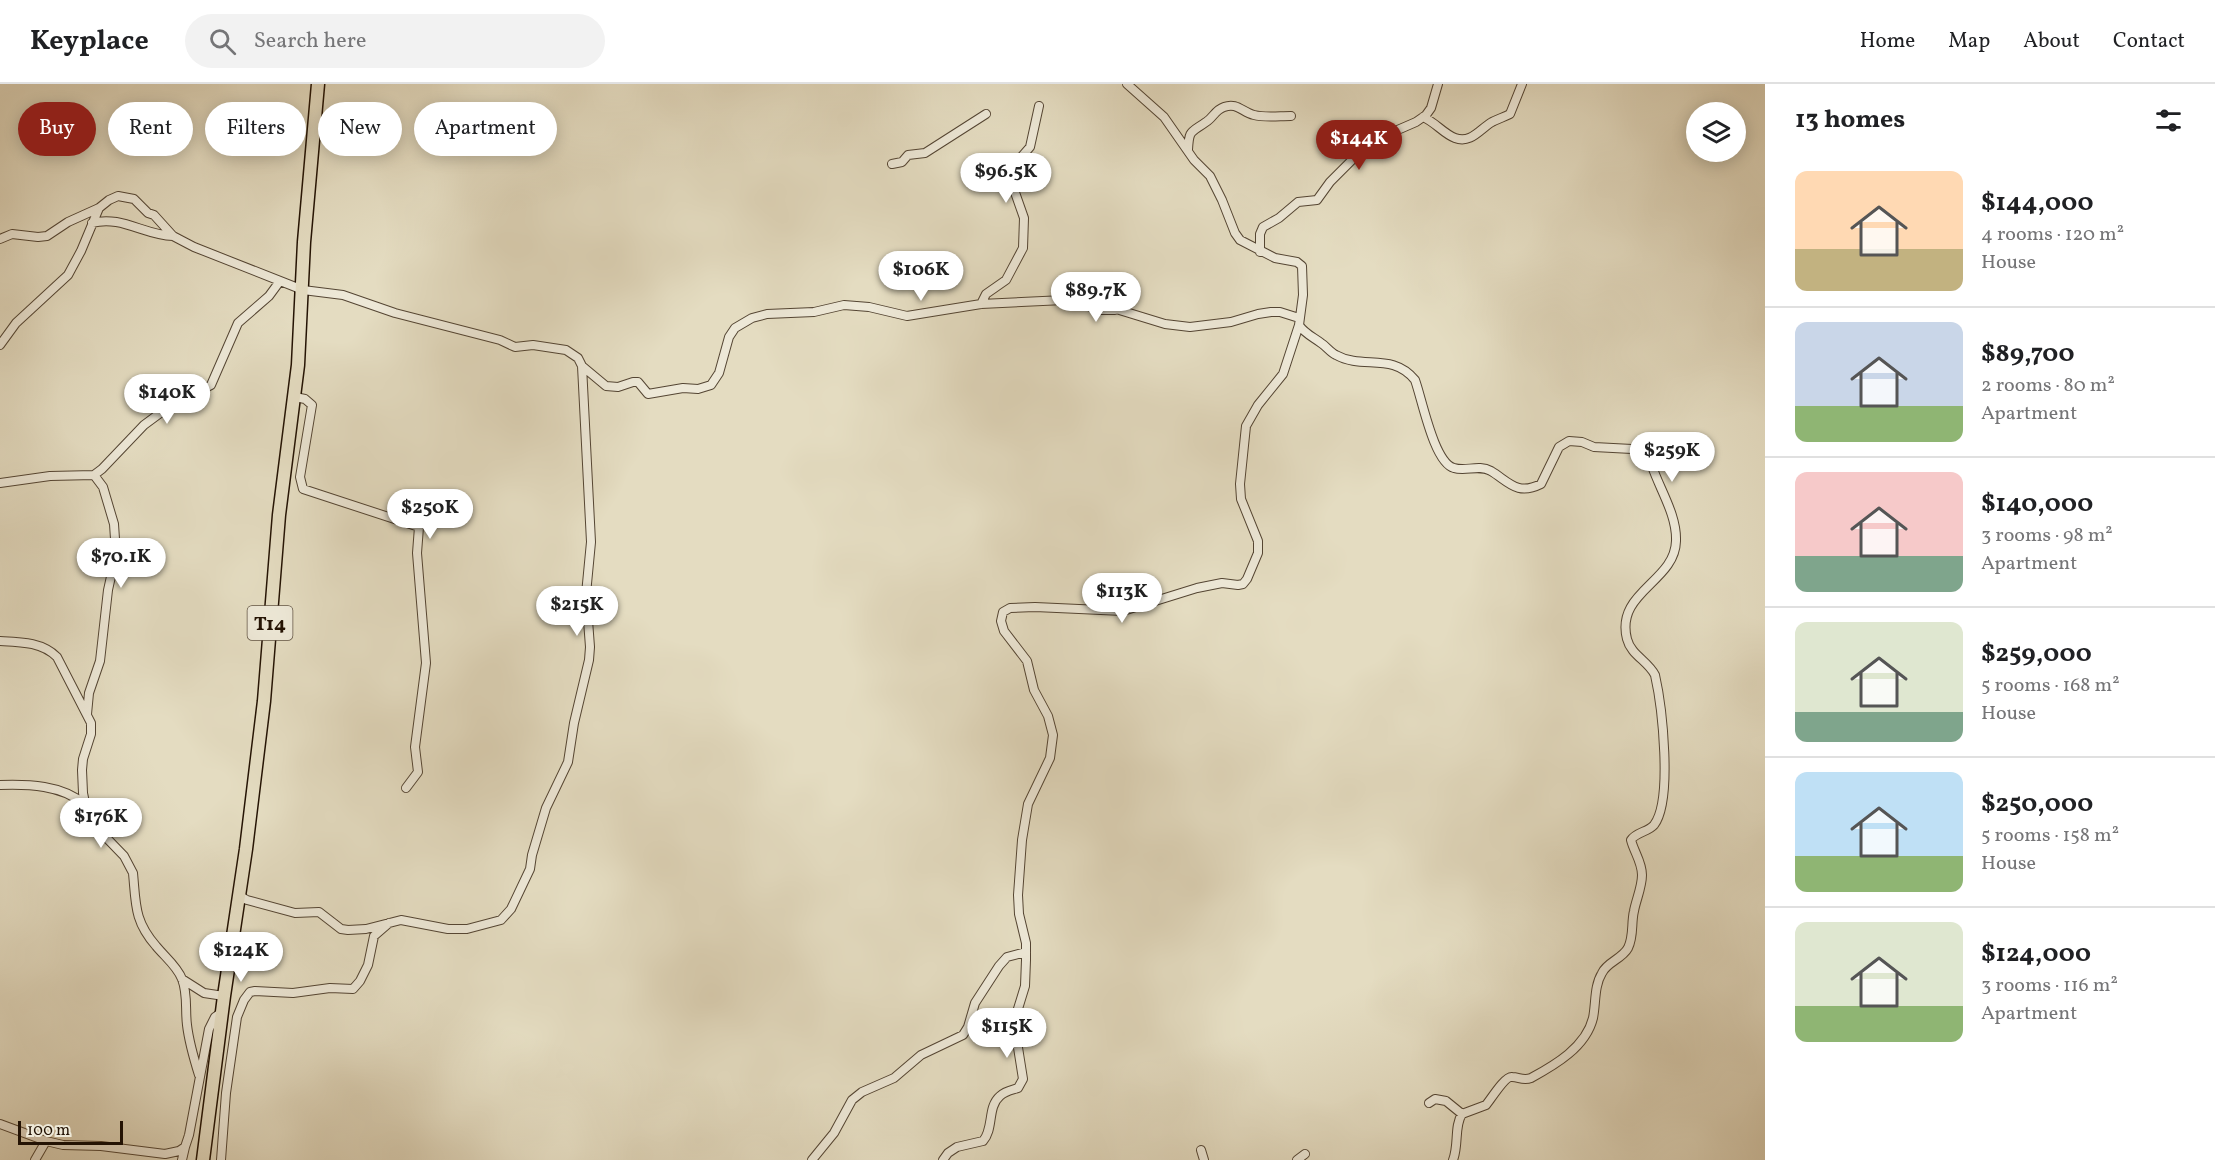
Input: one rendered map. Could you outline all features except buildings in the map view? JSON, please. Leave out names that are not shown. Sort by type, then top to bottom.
[{"type":"highway","name":"T14","points":[[203,1160],[264,701],[279,515],[295,397],[304,242],[318,84]]},
{"type":"street","points":[[943,1160],[957,1147],[983,1142],[988,1134],[996,1100],[1021,1084],[1017,1021],[1018,1005],[1025,986],[1026,952],[1017,895],[1022,840],[1028,804],[1050,758],[1053,735],[1048,716],[1034,690],[1027,661],[1004,631],[1001,621],[1003,612],[1010,608],[1035,607],[1123,611],[1197,588],[1222,583],[1243,584],[1258,553],[1258,541],[1241,499],[1240,484],[1246,426],[1258,405],[1283,375],[1299,322],[1303,295],[1302,266],[1297,262],[1275,258],[1260,252],[1244,244],[1236,236],[1210,176],[1187,151],[1171,125],[1127,84]]},
{"type":"street","points":[[1260,252],[1260,234],[1263,227],[1279,218],[1298,202],[1317,200],[1330,182],[1365,147],[1423,117],[1431,108],[1438,84]]},
{"type":"street","points":[[1423,117],[1433,121],[1455,138],[1472,137],[1491,123],[1510,114],[1522,84]]},
{"type":"street","points":[[981,304],[986,294],[1006,280],[1022,251],[1025,222],[1021,204],[1011,181],[1010,171],[1030,147],[1040,106]]},
{"type":"street","points":[[1187,151],[1190,134],[1195,128],[1207,122],[1218,110],[1230,106],[1239,106],[1254,115],[1291,117]]},
{"type":"street","points":[[892,164],[902,162],[908,155],[925,153],[986,114]]},
{"type":"street","points":[[1171,125],[1190,134]]},
{"type":"street","points":[[0,239],[12,234],[47,236],[68,222],[99,208],[116,197],[129,196],[141,204],[148,213],[154,215],[173,236]]},
{"type":"street","points":[[0,345],[16,323],[68,275],[99,208]]},
{"type":"street","points":[[92,223],[113,220],[173,236],[194,247],[303,290],[343,295],[396,313],[500,340],[515,347],[533,345],[566,350],[578,358],[582,366],[598,380],[613,388],[638,382],[648,394],[683,388],[707,387],[716,380],[729,337],[735,328],[752,318],[767,314],[814,312],[855,304],[907,316],[918,316],[959,306],[1074,301],[1098,303],[1166,324],[1190,327],[1231,322],[1258,314],[1280,312],[1299,322],[1303,331],[1336,355],[1360,361],[1391,364],[1409,373],[1418,388],[1440,455],[1454,468],[1482,468],[1515,487],[1525,489],[1541,484],[1559,447],[1569,441],[1582,442],[1594,447],[1632,449],[1647,459],[1652,466],[1674,524],[1676,537],[1674,557],[1661,575],[1640,593],[1627,617],[1626,635],[1630,646],[1651,666],[1655,675],[1665,744],[1663,798],[1656,821],[1653,826],[1631,840],[1640,862],[1642,875],[1628,950],[1602,971],[1592,1020],[1578,1043],[1558,1062],[1531,1078],[1507,1078],[1492,1094],[1486,1105],[1462,1114],[1458,1123],[1458,1143],[1453,1160]]},
{"type":"street","points":[[0,483],[50,476],[94,475],[108,465],[144,425],[167,408],[211,385],[238,323],[269,296],[280,281]]},
{"type":"street","points":[[238,895],[247,900],[295,913],[319,912],[341,929],[348,930],[366,929],[407,920],[426,926],[459,930],[491,923],[508,914],[530,869],[542,820],[566,769],[590,647],[586,594],[591,542],[582,366]]},
{"type":"street","points":[[295,397],[305,399],[312,405],[300,477],[303,489],[419,527],[418,562],[426,663],[415,751],[418,772],[406,788]]},
{"type":"street","points":[[87,716],[89,693],[100,661],[108,590],[116,554],[114,524],[103,488],[94,475]]},
{"type":"street","points":[[0,641],[33,644],[50,650],[57,657],[91,723],[92,729],[83,759],[84,804]]},
{"type":"street","points":[[0,785],[13,784],[45,788],[74,795],[84,804],[94,825],[116,846],[128,862],[133,873],[135,909],[142,927],[177,969],[182,979],[185,990],[187,1027],[199,1075]]},
{"type":"street","points":[[221,1160],[228,1078],[237,1017],[244,1000],[250,992],[255,991],[292,993],[330,988],[353,989],[368,965],[374,936],[390,922]]},
{"type":"street","points":[[812,1160],[834,1133],[852,1100],[862,1092],[894,1078],[921,1055],[963,1035],[968,1027],[975,1003],[999,966],[1007,957],[1026,952]]},
{"type":"street","points":[[182,979],[204,993],[224,996]]},
{"type":"street","points":[[182,1160],[194,1115],[199,1075],[209,1029],[215,1017],[222,1012]]},
{"type":"street","points":[[1429,1103],[1435,1099],[1442,1099],[1462,1114]]},
{"type":"street","points":[[0,1124],[63,1145],[101,1146],[165,1154],[185,1147]]},
{"type":"street","points":[[35,1160],[46,1141]]},
{"type":"street","points":[[1201,1150],[1204,1160]]},
{"type":"street","points":[[165,1154],[175,1160]]},
{"type":"street","points":[[1297,1160],[1305,1154]]}]
